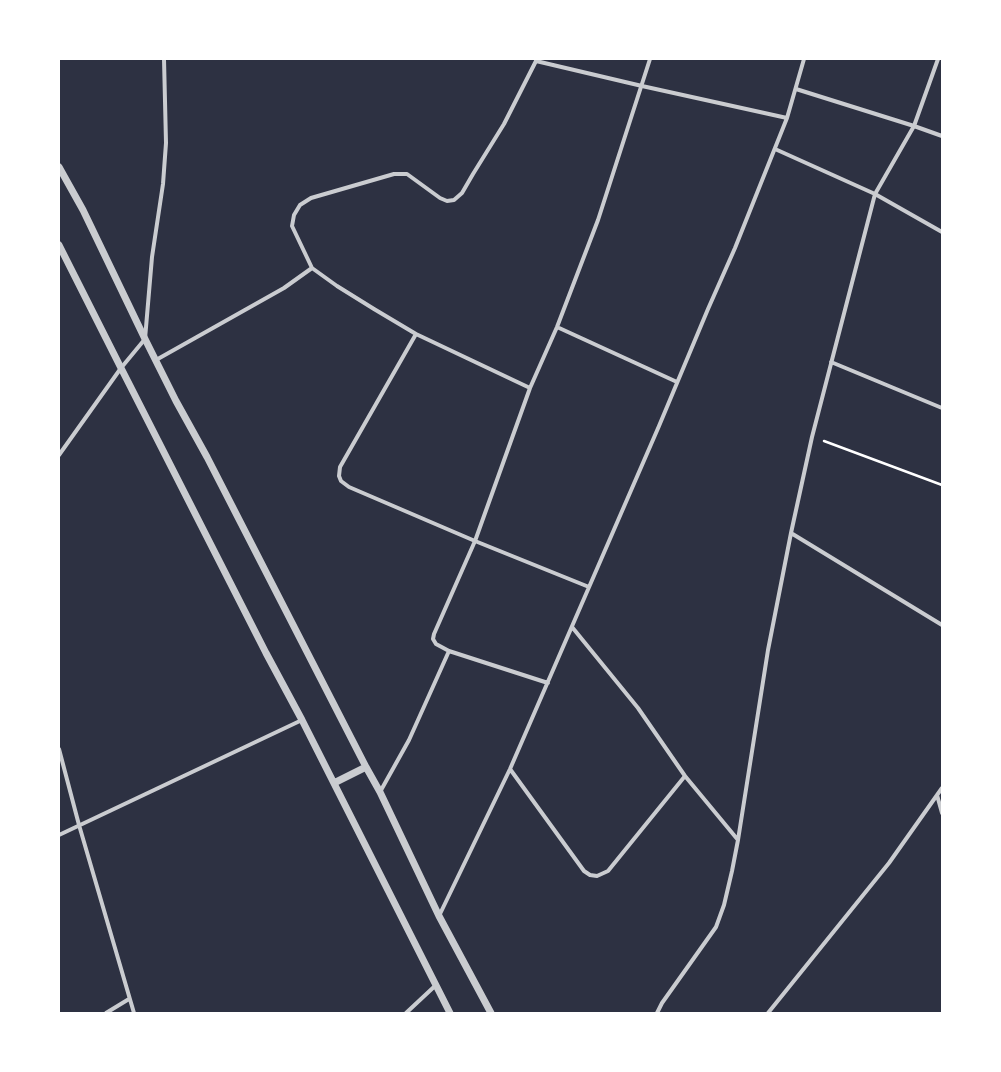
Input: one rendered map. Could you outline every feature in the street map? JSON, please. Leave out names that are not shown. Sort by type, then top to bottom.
[{"type":"street","points":[[59,455],[121,368],[145,339],[152,257],[164,184],[166,143],[164,59]]},
{"type":"street","points":[[548,683],[449,651],[436,644],[433,639],[475,541],[530,388],[557,327],[598,220],[650,59]]},
{"type":"street","points":[[439,916],[510,769],[735,248],[787,118],[804,59]]},
{"type":"street","points":[[657,1013],[662,1003],[716,926],[724,905],[738,840],[768,650],[812,437],[875,194],[914,126],[938,59]]},
{"type":"street","points":[[530,388],[416,334],[374,310],[312,268],[292,226],[294,215],[300,205],[311,198],[394,174],[407,174],[440,198],[447,201],[454,200],[462,193],[504,124],[536,60],[642,86],[787,118]]},
{"type":"street","points":[[796,89],[942,136]]},
{"type":"street","points":[[775,149],[875,194],[942,232]]},
{"type":"street","points":[[59,167],[83,210],[176,401],[211,464],[380,792],[439,916],[491,1013]]},
{"type":"street","points":[[59,245],[450,1013]]},
{"type":"street","points":[[156,360],[284,288],[312,268]]},
{"type":"street","points":[[557,327],[677,382]]},
{"type":"street","points":[[416,334],[340,467],[339,476],[341,481],[349,488],[589,587]]},
{"type":"street","points":[[831,362],[942,408]]},
{"type":"street","points":[[791,533],[942,624]]},
{"type":"street","points":[[572,627],[638,708],[685,776],[738,840]]},
{"type":"street","points":[[380,792],[409,740],[449,651]]},
{"type":"street","points":[[59,835],[302,720]]},
{"type":"street","points":[[59,749],[79,825],[134,1013]]},
{"type":"street","points":[[334,783],[366,767]]},
{"type":"street","points":[[510,769],[584,871],[590,875],[596,876],[608,871],[685,776]]},
{"type":"street","points":[[768,1013],[889,863],[942,788]]},
{"type":"street","points":[[937,795],[942,813]]},
{"type":"street","points":[[406,1013],[436,985]]},
{"type":"street","points":[[106,1013],[129,999]]},
{"type":"path","points":[[812,437],[942,485]]}]
